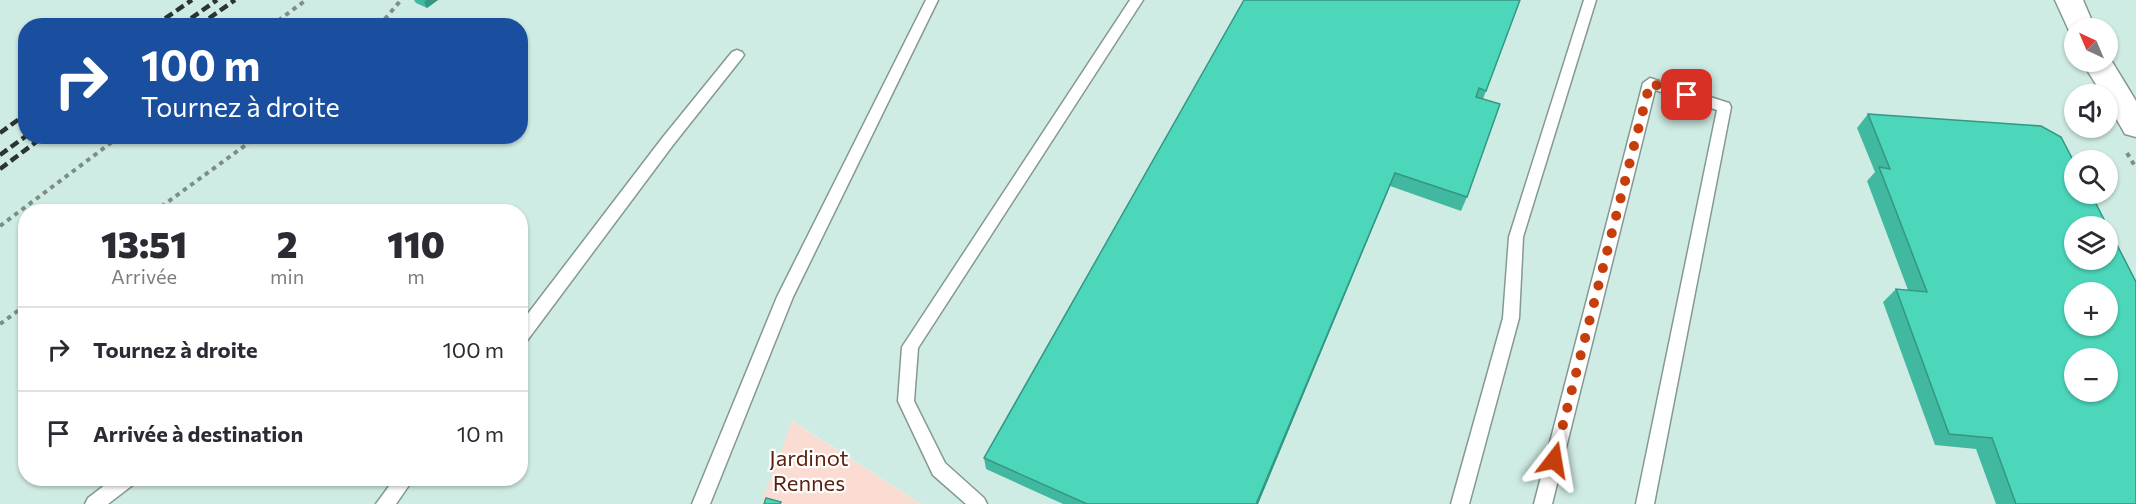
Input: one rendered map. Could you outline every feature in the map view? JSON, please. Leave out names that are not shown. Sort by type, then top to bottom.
[{"type":"street","points":[[2069,0],[2077,18]]},
{"type":"street","points":[[2103,72],[2136,126]]},
{"type":"lane","points":[[701,504],[785,297],[932,0]]},
{"type":"lane","points":[[978,504],[939,469],[906,401],[910,347],[1137,0]]},
{"type":"lane","points":[[1460,504],[1511,318],[1516,237],[1590,0]]},
{"type":"lane","points":[[528,326],[668,141],[737,55]]},
{"type":"lane","points":[[1543,504],[1650,83],[1724,107],[1645,504]]},
{"type":"lane","points":[[94,504],[118,486]]},
{"type":"lane","points":[[385,504],[400,486]]},
{"type":"path","points":[[282,18],[306,0]]},
{"type":"path","points":[[386,18],[401,0]]},
{"type":"path","points":[[28,204],[109,144]]},
{"type":"path","points":[[165,204],[247,144]]},
{"type":"path","points":[[0,225],[18,212]]},
{"type":"path","points":[[0,324],[18,311]]},
{"type":"shaded area","points":[[0,0],[2136,0],[2136,504],[921,504],[793,421],[761,504],[0,504]]},
{"type":"green space","name":"Jardinot Rennes","points":[[792,421],[921,504],[761,504]]},
{"type":"building","points":[[1244,0],[1520,0],[1486,91],[1479,88],[1476,97],[1500,104],[1467,197],[1395,173],[1256,504],[1087,504],[984,458]]},
{"type":"building","points":[[1868,114],[2041,126],[2061,137],[2068,150],[2064,150],[2064,204],[2096,204],[2102,216],[2064,216],[2064,270],[2118,270],[2118,247],[2136,282],[2136,504],[2016,504],[1992,438],[1949,434],[1896,289],[1927,292],[1879,167],[1890,169]]},
{"type":"building","points":[[766,498],[781,502],[780,504],[764,504]]},
{"type":"railway","points":[[166,18],[192,0]]},
{"type":"railway","points":[[191,18],[217,0]]},
{"type":"railway","points":[[209,18],[235,0]]},
{"type":"railway","points":[[0,133],[18,120]]},
{"type":"railway","points":[[0,155],[18,142]]},
{"type":"railway","points":[[0,169],[33,144]]},
{"type":"route","points":[[1554,460],[1650,83],[1687,95]]}]
